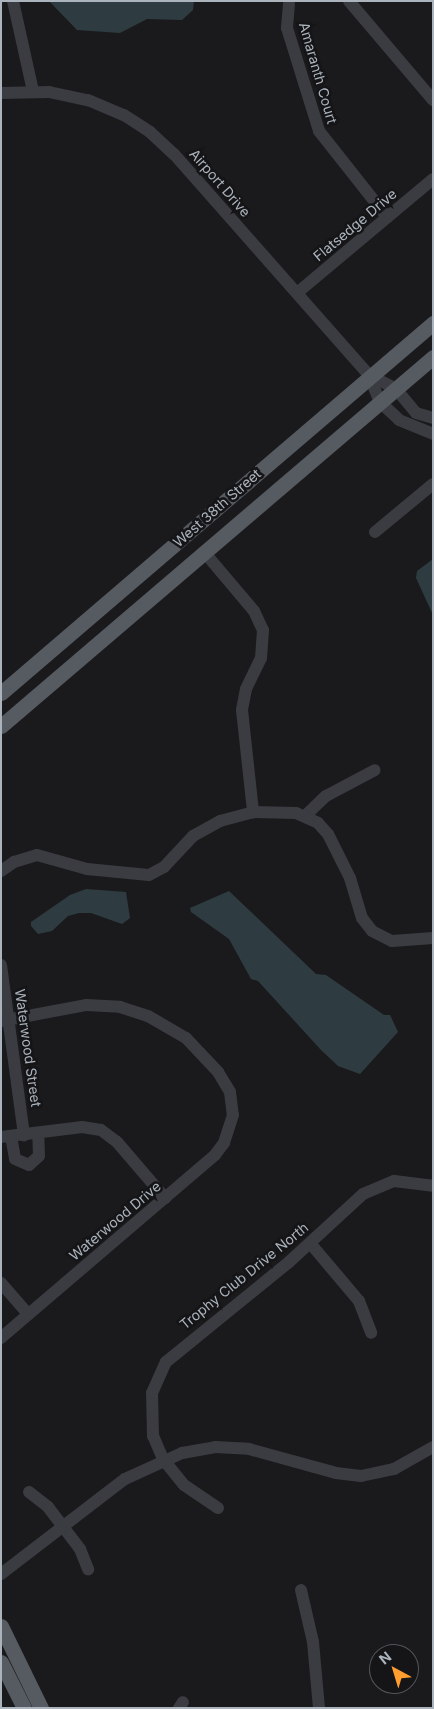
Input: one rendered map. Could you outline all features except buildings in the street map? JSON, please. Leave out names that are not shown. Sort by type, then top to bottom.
[{"type":"main road","name":"West 38th Street","points":[[1,692],[433,323]]},
{"type":"main road","name":"West 38th Street","points":[[1,726],[433,357]]},
{"type":"main road","points":[[1,1626],[41,1708]]},
{"type":"main road","points":[[1,1662],[24,1708]]},
{"type":"street","points":[[14,1],[33,91]]},
{"type":"street","points":[[349,1],[433,100]]},
{"type":"street","name":"Amaranth Court","points":[[289,4],[286,28],[319,131],[387,217]]},
{"type":"street","name":"Airport Drive","points":[[1,93],[33,91],[65,94],[103,105],[150,132],[174,154],[369,376]]},
{"type":"street","name":"Flatsedge Drive","points":[[297,293],[433,179]]},
{"type":"street","points":[[369,376],[396,389],[413,411],[433,418]]},
{"type":"street","points":[[369,376],[380,402],[399,420],[433,434]]},
{"type":"street","points":[[375,532],[433,484]]},
{"type":"street","points":[[205,553],[254,610],[263,630],[261,658],[246,689],[242,710],[253,812]]},
{"type":"street","points":[[305,816],[326,796],[375,770]]},
{"type":"street","points":[[1,871],[21,859],[47,856],[87,869],[149,875],[211,825],[253,812],[305,816],[324,829],[334,845],[350,878],[362,918],[372,931],[392,941],[433,938]]},
{"type":"street","name":"Waterwood Street","points":[[1,965],[5,1021],[24,1135]]},
{"type":"street","name":"Waterwood Drive","points":[[1,1338],[219,1151],[233,1115],[230,1092],[218,1072],[186,1038],[148,1016],[120,1007],[86,1005],[5,1021]]},
{"type":"street","points":[[38,1133],[39,1156],[27,1166],[15,1159],[6,1137],[82,1126],[101,1130],[113,1138],[165,1198]]},
{"type":"street","name":"Trophy Club Drive North","points":[[218,1508],[191,1491],[163,1459],[153,1436],[150,1412],[152,1390],[166,1362],[310,1243],[355,1200],[376,1187],[404,1181],[433,1186]]},
{"type":"street","points":[[310,1243],[359,1301],[371,1333]]},
{"type":"street","points":[[1,1283],[28,1314]]},
{"type":"street","points":[[1,1574],[125,1479],[163,1459],[208,1448],[249,1449],[336,1473],[361,1476],[394,1469],[433,1447]]},
{"type":"street","points":[[29,1492],[46,1505],[63,1528],[88,1569]]},
{"type":"street","points":[[301,1590],[313,1642],[319,1708]]},
{"type":"shaded area","points":[[49,1],[194,1],[193,10],[182,20],[147,19],[120,33],[77,30]]},
{"type":"shaded area","points":[[433,559],[433,615],[416,578],[417,571]]},
{"type":"shaded area","points":[[86,889],[126,892],[130,918],[122,924],[91,913],[79,913],[68,916],[52,931],[38,934],[31,926],[31,922],[70,895]]},
{"type":"shaded area","points":[[229,891],[316,974],[326,975],[384,1015],[390,1015],[398,1032],[360,1074],[338,1066],[321,1050],[258,981],[251,979],[229,939],[191,912],[190,908]]}]
